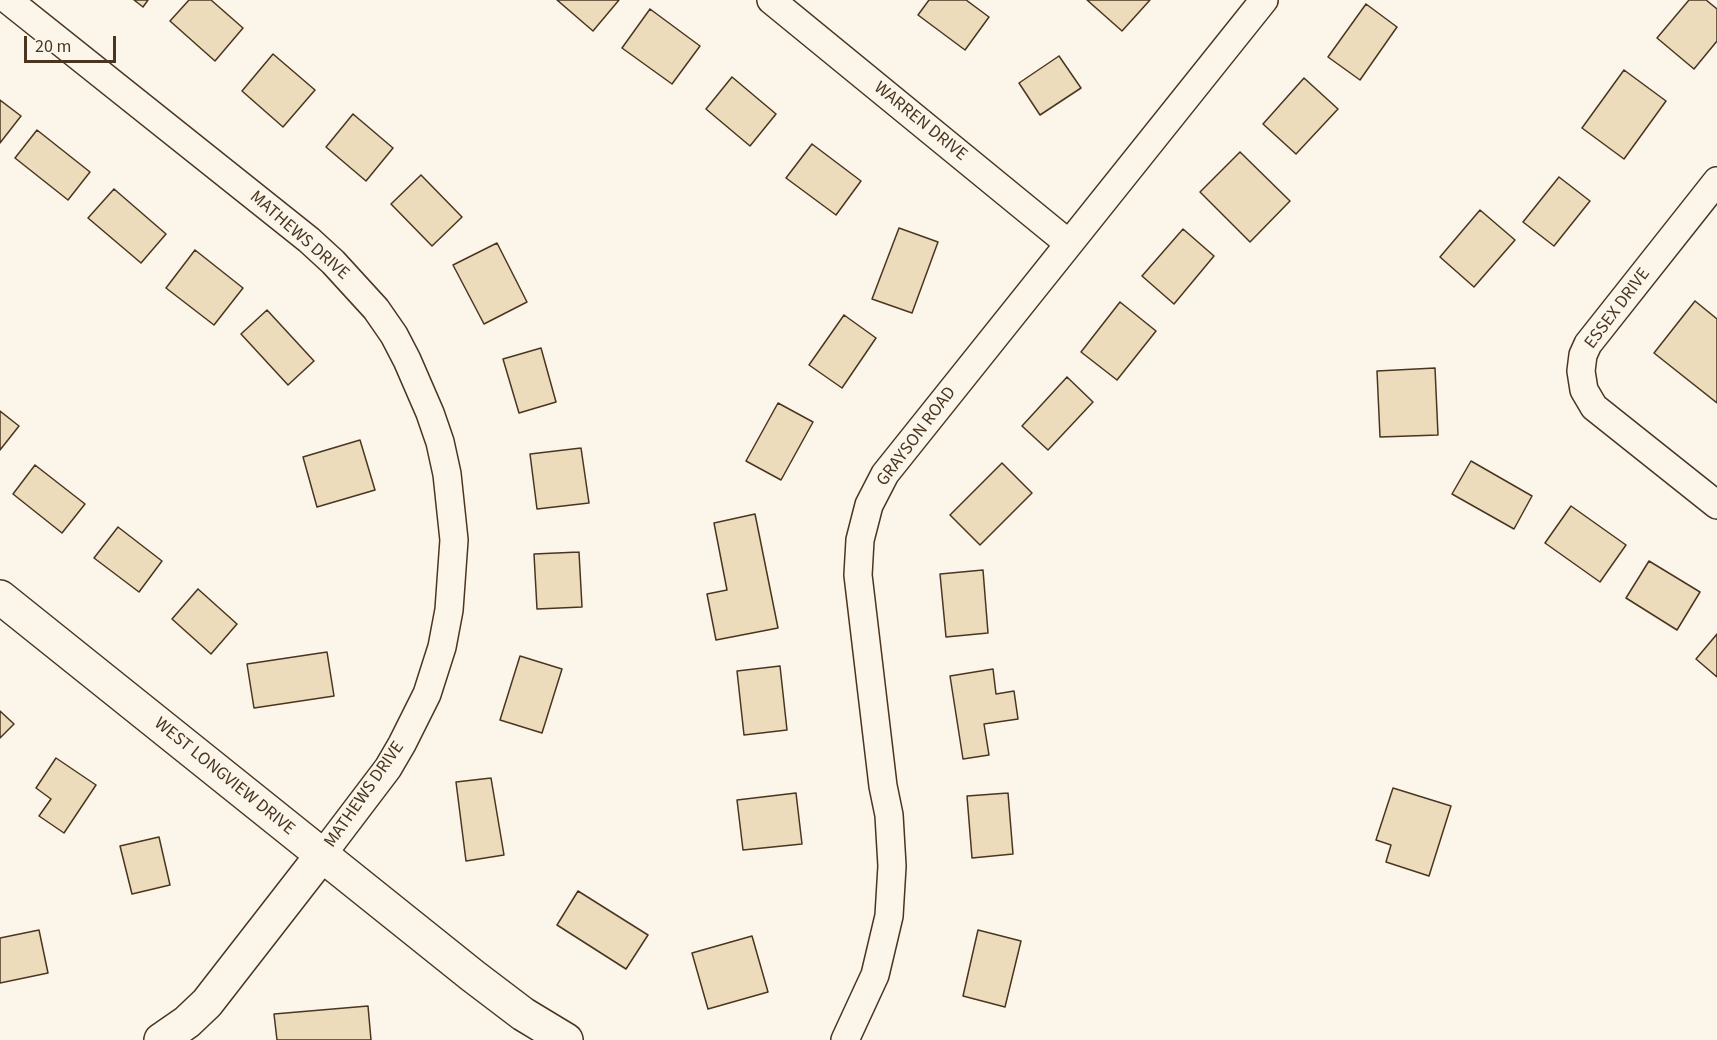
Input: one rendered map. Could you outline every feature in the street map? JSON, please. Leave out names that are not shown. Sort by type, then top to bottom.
[{"type":"street","name":"MATHEWS DRIVE","points":[[8,0],[309,240],[333,262],[376,309],[394,335],[430,413],[440,442],[447,474],[454,540],[449,610],[442,646],[427,694],[402,744],[388,768],[207,1002],[187,1022],[161,1040]]},
{"type":"street","name":"WARREN DRIVE","points":[[771,0],[1068,243]]},
{"type":"street","name":"GRAYSON ROAD","points":[[845,1040],[875,975],[889,916],[892,866],[889,815],[883,786],[858,575],[860,540],[869,505],[885,474],[1264,0]]},
{"type":"street","name":"ESSEX DRIVE","points":[[1717,181],[1588,345],[1583,355],[1581,371],[1584,390],[1594,407],[1717,505]]},
{"type":"street","name":"WEST LONGVIEW DRIVE","points":[[0,597],[473,976],[523,1014],[566,1040]]},
{"type":"building","points":[[134,0],[148,0],[143,7]]},
{"type":"building","points":[[189,0],[211,0],[243,28],[215,61],[170,21]]},
{"type":"building","points":[[557,0],[619,0],[593,31]]},
{"type":"building","points":[[929,0],[966,0],[989,17],[965,50],[918,15]]},
{"type":"building","points":[[1087,0],[1150,0],[1122,31]]},
{"type":"building","points":[[1689,0],[1706,0],[1717,9],[1717,41],[1694,69],[1657,38]]},
{"type":"building","points":[[1366,4],[1397,27],[1360,80],[1328,57]]},
{"type":"building","points":[[650,9],[700,46],[672,84],[622,48]]},
{"type":"building","points":[[273,54],[315,90],[283,127],[242,91]]},
{"type":"building","points":[[1059,56],[1081,88],[1040,115],[1019,83]]},
{"type":"building","points":[[1624,70],[1666,101],[1624,159],[1582,128]]},
{"type":"building","points":[[732,77],[776,114],[750,146],[706,109]]},
{"type":"building","points":[[1304,78],[1338,109],[1296,154],[1263,124]]},
{"type":"building","points":[[0,100],[21,116],[0,143]]},
{"type":"building","points":[[353,114],[393,148],[366,181],[326,147]]},
{"type":"building","points":[[37,130],[90,172],[68,200],[15,158]]},
{"type":"building","points":[[812,144],[861,181],[836,215],[786,178]]},
{"type":"building","points":[[1240,152],[1290,201],[1250,242],[1200,192]]},
{"type":"building","points":[[421,175],[462,217],[432,246],[391,204]]},
{"type":"building","points":[[1559,177],[1590,201],[1554,246],[1523,222]]},
{"type":"building","points":[[114,189],[166,234],[141,263],[88,218]]},
{"type":"building","points":[[1480,210],[1515,240],[1474,287],[1440,257]]},
{"type":"building","points":[[899,228],[938,242],[912,313],[872,299]]},
{"type":"building","points":[[1183,229],[1214,256],[1174,304],[1142,276]]},
{"type":"building","points":[[497,243],[527,302],[484,324],[453,265]]},
{"type":"building","points":[[195,250],[243,288],[214,325],[166,288]]},
{"type":"building","points":[[1695,301],[1717,319],[1717,403],[1654,353]]},
{"type":"building","points":[[1120,302],[1156,331],[1117,380],[1081,352]]},
{"type":"building","points":[[267,310],[314,361],[288,385],[241,334]]},
{"type":"building","points":[[844,315],[876,338],[842,388],[809,365]]},
{"type":"building","points":[[541,348],[556,402],[519,413],[503,359]]},
{"type":"building","points":[[1435,368],[1438,435],[1380,437],[1377,371]]},
{"type":"building","points":[[1067,377],[1093,402],[1048,450],[1022,426]]},
{"type":"building","points":[[778,403],[813,422],[781,480],[746,461]]},
{"type":"building","points":[[0,411],[19,426],[0,450]]},
{"type":"building","points":[[360,440],[375,490],[317,507],[303,457]]},
{"type":"building","points":[[581,448],[589,503],[537,509],[530,454]]},
{"type":"building","points":[[1471,461],[1532,496],[1514,529],[1452,494]]},
{"type":"building","points":[[1002,463],[1032,493],[980,545],[950,515]]},
{"type":"building","points":[[35,465],[85,504],[62,533],[13,494]]},
{"type":"building","points":[[1571,506],[1626,545],[1600,582],[1545,543]]},
{"type":"building","points":[[755,514],[778,628],[716,640],[707,594],[727,590],[714,523]]},
{"type":"building","points":[[118,527],[162,561],[139,592],[94,558]]},
{"type":"building","points":[[579,552],[582,607],[537,609],[534,554]]},
{"type":"building","points":[[1649,561],[1700,592],[1677,630],[1626,598]]},
{"type":"building","points":[[983,570],[988,633],[946,637],[940,574]]},
{"type":"building","points":[[198,589],[237,624],[211,654],[172,619]]},
{"type":"building","points":[[1717,634],[1717,677],[1696,659]]},
{"type":"building","points":[[327,652],[334,696],[254,708],[247,664]]},
{"type":"building","points":[[520,656],[562,669],[542,733],[500,720]]},
{"type":"building","points":[[780,666],[787,730],[744,735],[737,671]]},
{"type":"building","points":[[993,669],[996,694],[1014,691],[1018,719],[984,724],[989,755],[963,759],[950,676]]},
{"type":"building","points":[[0,711],[14,724],[0,738]]},
{"type":"building","points":[[56,758],[96,785],[64,833],[39,816],[51,799],[36,788]]},
{"type":"building","points":[[491,778],[504,855],[466,861],[456,782]]},
{"type":"building","points":[[1393,788],[1451,806],[1429,876],[1386,862],[1391,845],[1376,840]]},
{"type":"building","points":[[796,793],[802,844],[743,850],[737,800]]},
{"type":"building","points":[[1008,793],[1013,854],[972,858],[967,796]]},
{"type":"building","points":[[159,837],[170,885],[132,894],[120,846]]},
{"type":"building","points":[[578,891],[648,935],[626,969],[557,925]]},
{"type":"building","points":[[39,930],[48,973],[0,983],[0,938]]},
{"type":"building","points":[[978,930],[1021,941],[1005,1007],[963,996]]},
{"type":"building","points":[[752,936],[768,992],[708,1009],[692,953]]},
{"type":"building","points":[[368,1006],[371,1040],[277,1040],[274,1014]]}]
